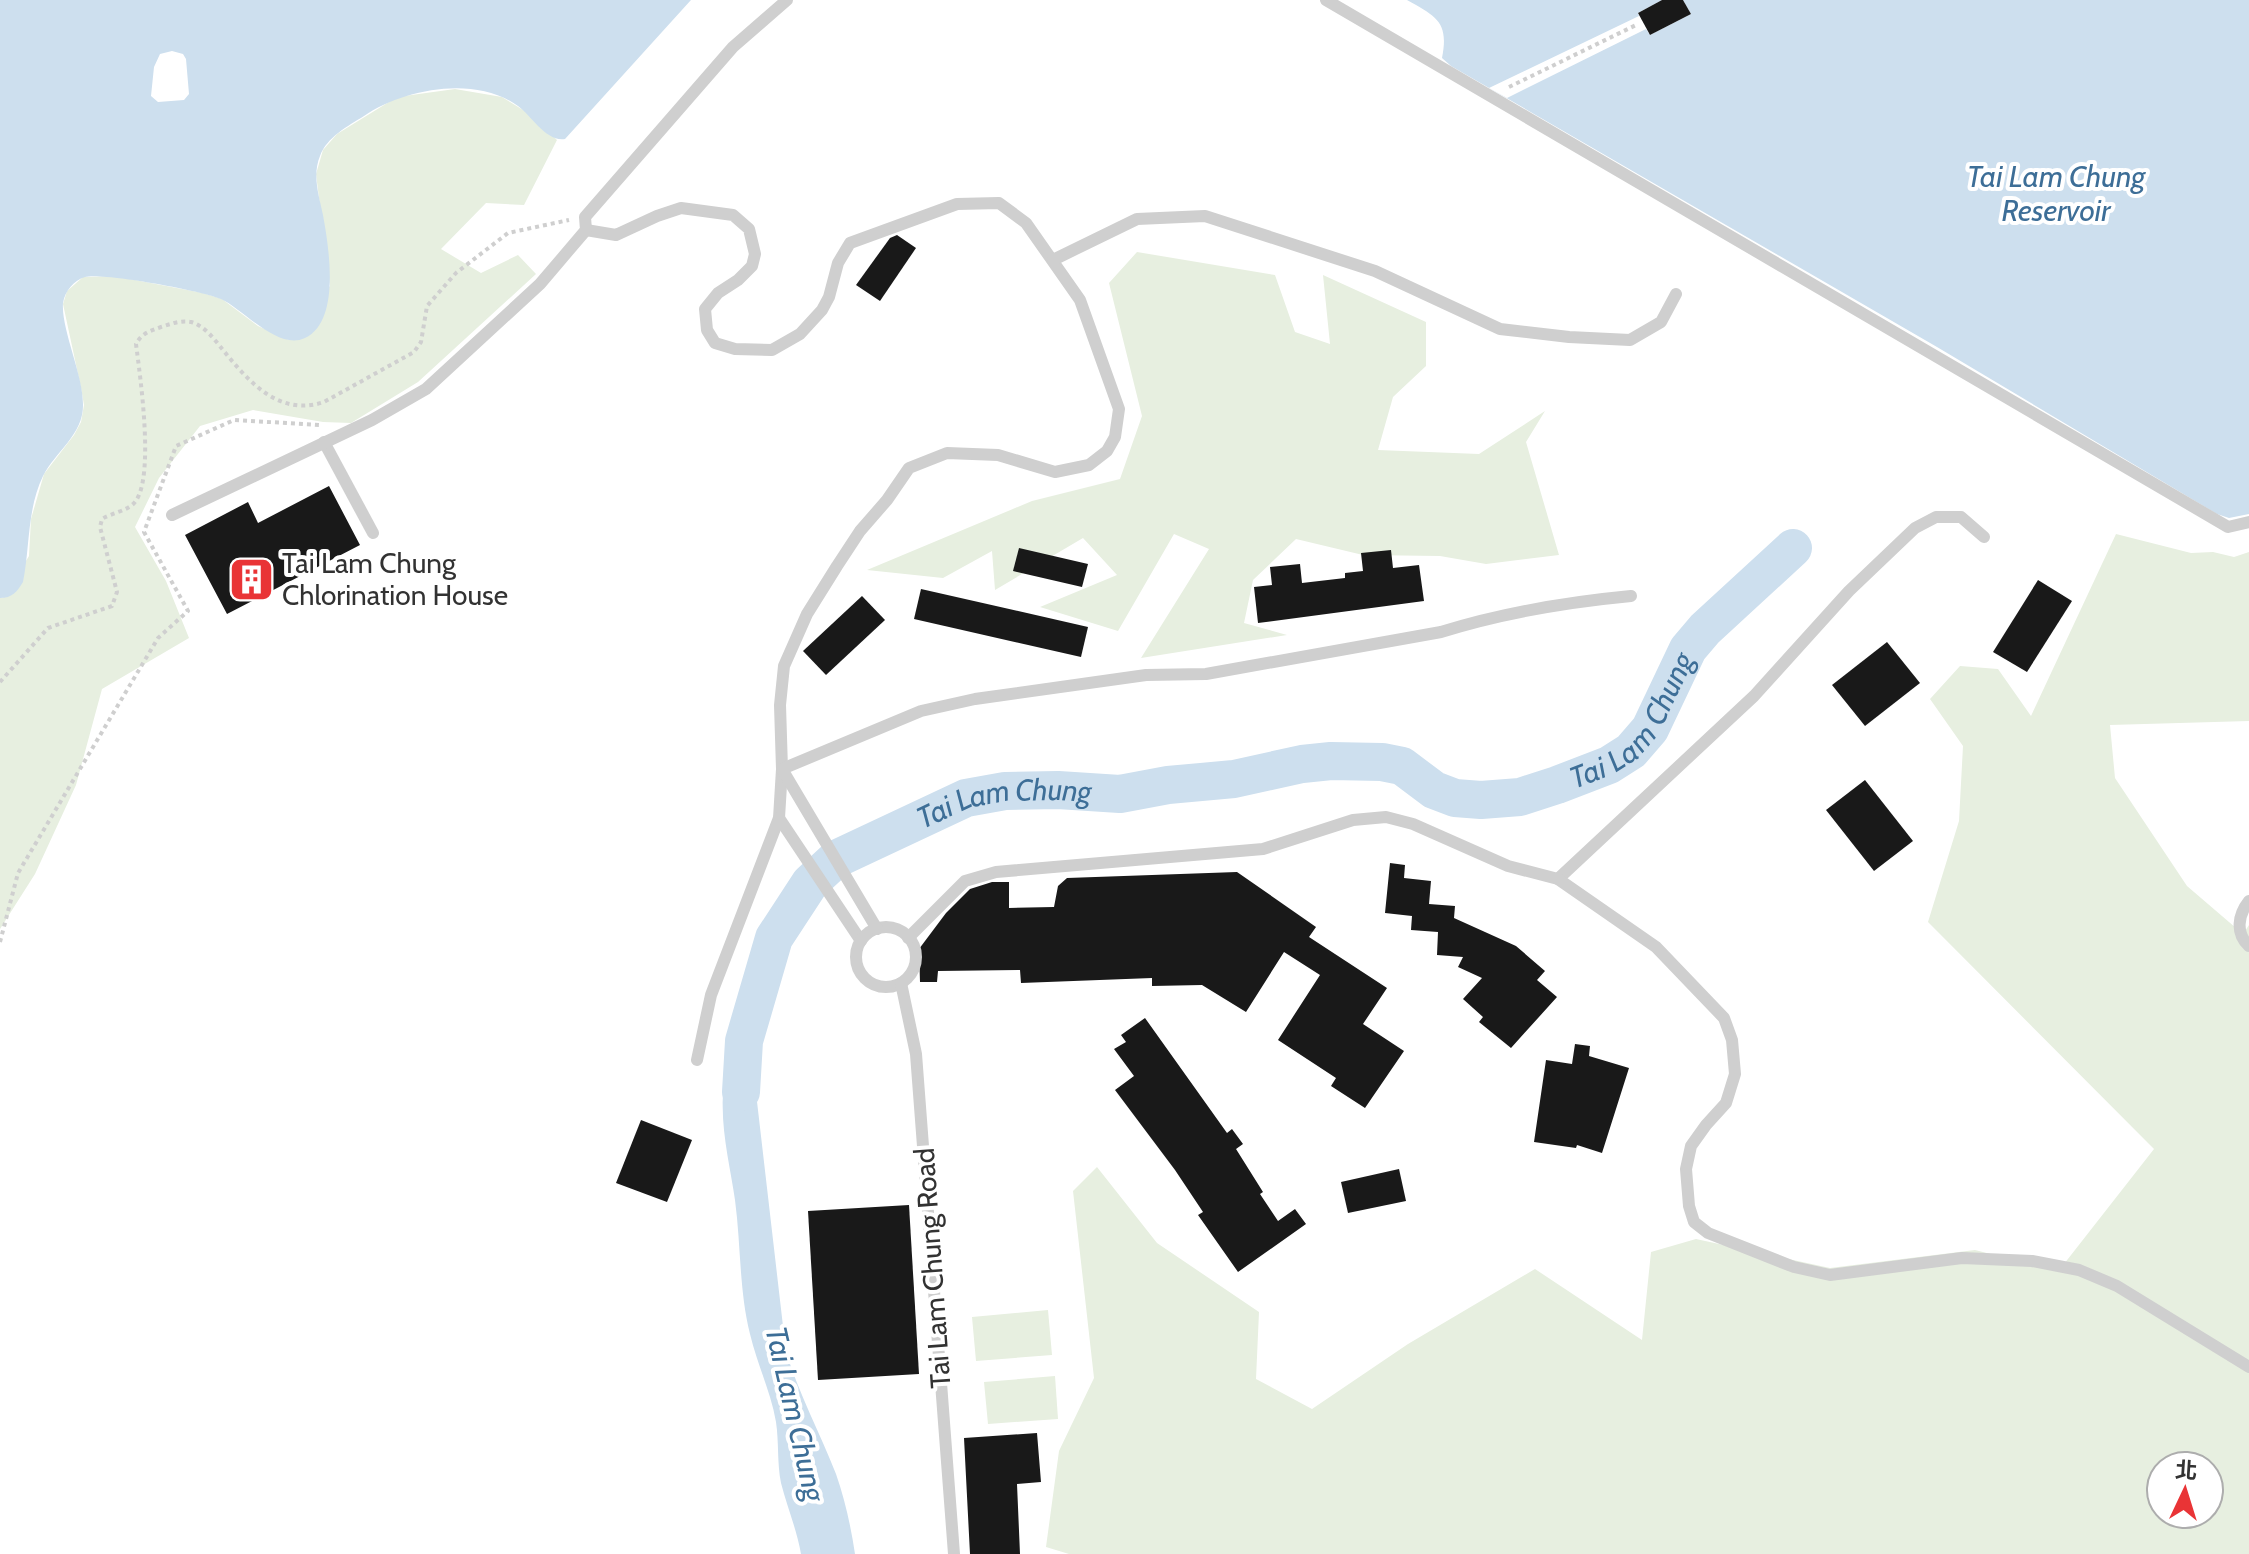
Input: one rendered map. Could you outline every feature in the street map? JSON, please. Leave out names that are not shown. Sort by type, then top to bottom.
[{"type":"lane","points":[[172,515],[348,431],[426,389],[540,284],[585,223],[733,47],[787,0]]},
{"type":"lane","points":[[1326,0],[2228,527],[2249,522]]},
{"type":"lane","points":[[585,223],[616,235],[681,208],[733,215],[749,229],[755,254],[752,266],[718,293],[705,309],[707,330],[715,343],[735,349],[772,350],[800,334],[829,297],[838,263],[850,243],[957,204],[999,203],[1026,223],[1080,300],[1119,409],[1115,437],[1107,451],[1089,465],[1055,472],[998,455],[947,453],[909,468],[860,531],[829,578],[807,614],[784,666],[780,705],[782,769],[779,818],[711,995],[697,1060]]},
{"type":"lane","points":[[1053,260],[1137,219],[1205,216],[1375,271],[1500,329],[1630,340],[1661,322],[1676,294]]},
{"type":"lane","points":[[324,442],[373,533]]},
{"type":"lane","points":[[1558,879],[1754,696],[1849,591],[1915,528],[1936,517],[1961,517],[1984,537]]},
{"type":"lane","points":[[782,769],[921,711],[975,699],[1146,675],[1206,674],[1441,632],[1470,623],[1563,605],[1631,596]]},
{"type":"lane","points":[[782,769],[877,929]]},
{"type":"lane","points":[[908,938],[965,881],[996,872],[1263,849],[1353,820],[1386,817],[1413,824],[1508,866],[1558,879],[1656,947],[1724,1018],[1732,1040],[1735,1074],[1726,1103],[1691,1146],[1686,1169],[1689,1206],[1694,1222],[1708,1233],[1794,1267],[1830,1275],[1962,1258],[2032,1261],[2079,1270],[2117,1286],[2249,1367]]},
{"type":"lane","points":[[779,818],[861,941]]},
{"type":"lane","points":[[2249,901],[2242,910],[2239,923],[2244,941],[2249,946]]},
{"type":"lane","points":[[877,929],[894,929],[913,945],[915,962],[908,978],[901,983],[881,987],[864,978],[856,960],[861,941],[877,929]]},
{"type":"lane","name":"Tai Lam Chung Road","points":[[901,983],[916,1054],[954,1554]]},
{"type":"path","points":[[1491,95],[1636,25]]},
{"type":"path","points":[[0,682],[48,628],[112,606],[116,600],[117,592],[100,527],[102,519],[129,507],[139,494],[145,430],[136,344],[139,338],[147,332],[178,322],[200,326],[260,390],[277,402],[310,407],[414,352],[421,342],[427,306],[456,273],[508,233],[585,223]]},
{"type":"path","points":[[0,942],[18,873],[158,638],[188,611],[144,532],[176,446],[234,420],[330,425],[348,431]]},
{"type":"green space","points":[[455,89],[502,97],[528,113],[557,140],[524,205],[486,203],[441,249],[481,273],[518,255],[536,274],[418,382],[351,423],[323,422],[253,410],[200,426],[159,478],[135,527],[166,581],[189,638],[102,689],[76,785],[35,874],[0,929],[0,598],[3,598],[29,556],[31,519],[44,474],[81,422],[84,405],[63,304],[67,291],[83,277],[114,276],[203,293],[222,299],[258,326],[289,340],[330,286],[316,174],[323,150],[337,134],[397,97]]},
{"type":"green space","points":[[1137,252],[1275,275],[1295,332],[1330,344],[1323,275],[1426,322],[1426,366],[1393,397],[1378,450],[1479,454],[1545,411],[1526,442],[1559,555],[1486,564],[1440,556],[1363,555],[1296,539],[1253,580],[1244,623],[1287,635],[1141,658],[1209,549],[1174,534],[1118,631],[1040,607],[1117,575],[1083,538],[995,590],[992,551],[943,578],[867,570],[1032,501],[1120,479],[1142,416],[1109,283]]},
{"type":"green space","points":[[2116,534],[2191,553],[2213,552],[2234,557],[2249,552],[2249,721],[2110,725],[2115,778],[2187,886],[2243,934],[2249,925],[2249,1554],[1069,1554],[1046,1547],[1059,1451],[1094,1378],[1073,1191],[1097,1167],[1157,1243],[1259,1312],[1256,1379],[1312,1409],[1408,1344],[1535,1269],[1642,1340],[1651,1252],[1696,1239],[1830,1268],[1975,1250],[2034,1265],[2064,1264],[2154,1149],[1928,922],[1959,821],[1963,746],[1930,699],[1960,666],[1998,669],[2031,716]]},
{"type":"green space","points":[[1048,1310],[1052,1355],[976,1361],[972,1317]]},
{"type":"green space","points":[[1055,1376],[1058,1419],[988,1424],[984,1382]]},
{"type":"water","points":[[0,0],[691,0],[565,139],[545,133],[518,106],[501,96],[461,88],[440,89],[399,99],[364,116],[333,138],[323,149],[317,171],[329,264],[328,300],[324,316],[316,329],[305,338],[284,339],[272,334],[230,304],[195,291],[111,277],[85,277],[74,283],[64,299],[63,314],[80,379],[82,415],[74,433],[48,467],[38,489],[31,515],[23,582],[14,594],[0,598]],"holes":[[[172,51],[183,54],[189,94],[184,100],[158,102],[151,96],[154,67],[160,54]]]},
{"type":"water","name":"Tai Lam Chung Reservoir","points":[[1407,0],[2249,0],[2249,514],[2229,518],[2217,514],[1937,347],[1451,66],[1442,58],[1444,36],[1438,22]]},
{"type":"water","name":"Tai Lam Chung","points":[[744,1041],[753,1067],[786,1352],[836,1474],[855,1554],[801,1554],[781,1483],[774,1411],[746,1317],[735,1200],[723,1118],[726,1077]]},
{"type":"pier","points":[[1662,0],[1683,0],[1691,14],[1650,35],[1646,29],[1507,98],[1489,88],[1639,16],[1638,13]]},
{"type":"building","points":[[1662,0],[1683,0],[1691,14],[1650,35],[1638,13]]},
{"type":"building","points":[[897,235],[916,248],[880,301],[856,285],[890,238]]},
{"type":"building","name":"Tai Lam Chung Chlorination House","points":[[329,486],[360,545],[227,614],[185,535],[248,502],[258,523]]},
{"type":"building","points":[[1019,548],[1088,564],[1082,587],[1013,571]]},
{"type":"building","points":[[1391,550],[1393,568],[1419,565],[1424,601],[1258,623],[1254,587],[1272,585],[1270,567],[1300,564],[1302,583],[1345,578],[1345,573],[1363,571],[1361,553]]},
{"type":"building","points":[[2038,580],[2072,601],[2027,672],[1993,652]]},
{"type":"building","points":[[921,589],[1088,627],[1081,657],[914,619]]},
{"type":"building","points":[[862,596],[885,620],[826,675],[803,651]]},
{"type":"building","points":[[1887,642],[1920,683],[1865,726],[1832,685]]},
{"type":"building","points":[[1865,780],[1913,841],[1874,871],[1826,810]]},
{"type":"building","points":[[1390,863],[1405,865],[1404,878],[1431,881],[1429,904],[1455,906],[1454,918],[1516,946],[1545,971],[1537,980],[1557,997],[1511,1048],[1479,1022],[1483,1017],[1463,999],[1482,978],[1458,967],[1463,957],[1437,955],[1438,932],[1411,930],[1412,916],[1385,913]]},
{"type":"building","points":[[1237,872],[1316,927],[1309,937],[1387,988],[1363,1024],[1404,1051],[1365,1108],[1331,1086],[1336,1078],[1278,1040],[1320,975],[1284,952],[1246,1012],[1202,985],[1152,986],[1152,978],[1021,983],[1020,970],[938,971],[937,982],[920,982],[919,949],[946,913],[970,889],[992,882],[1009,882],[1009,908],[1054,907],[1058,886],[1067,878]]},
{"type":"building","points":[[1145,1018],[1227,1133],[1232,1129],[1243,1144],[1236,1149],[1278,1221],[1295,1209],[1306,1224],[1238,1272],[1198,1215],[1203,1212],[1175,1170],[1115,1090],[1134,1076],[1114,1049],[1126,1042],[1121,1035]]},
{"type":"building","points":[[1575,1044],[1590,1046],[1589,1056],[1629,1068],[1602,1153],[1577,1145],[1576,1148],[1534,1142],[1546,1060],[1572,1064]]},
{"type":"building","points":[[641,1120],[692,1140],[667,1202],[616,1183]]},
{"type":"building","points":[[1399,1169],[1406,1201],[1348,1213],[1341,1182]]},
{"type":"building","points":[[909,1205],[919,1374],[818,1380],[808,1211]]},
{"type":"building","points":[[1037,1433],[1041,1482],[1017,1484],[1020,1554],[970,1554],[964,1438]]},
{"type":"waterway","name":"Tai Lam Chung","points":[[741,1092],[744,1041],[774,938],[810,883],[836,859],[966,798],[1005,791],[1120,794],[1168,785],[1234,779],[1331,761],[1382,762],[1402,766],[1434,790],[1455,798],[1520,797],[1557,785],[1609,765],[1631,751],[1650,729],[1688,649],[1705,629],[1793,548]]},
{"type":"place","name":"Tai Lam Chung Chlorination House","points":[[251,579]]}]
